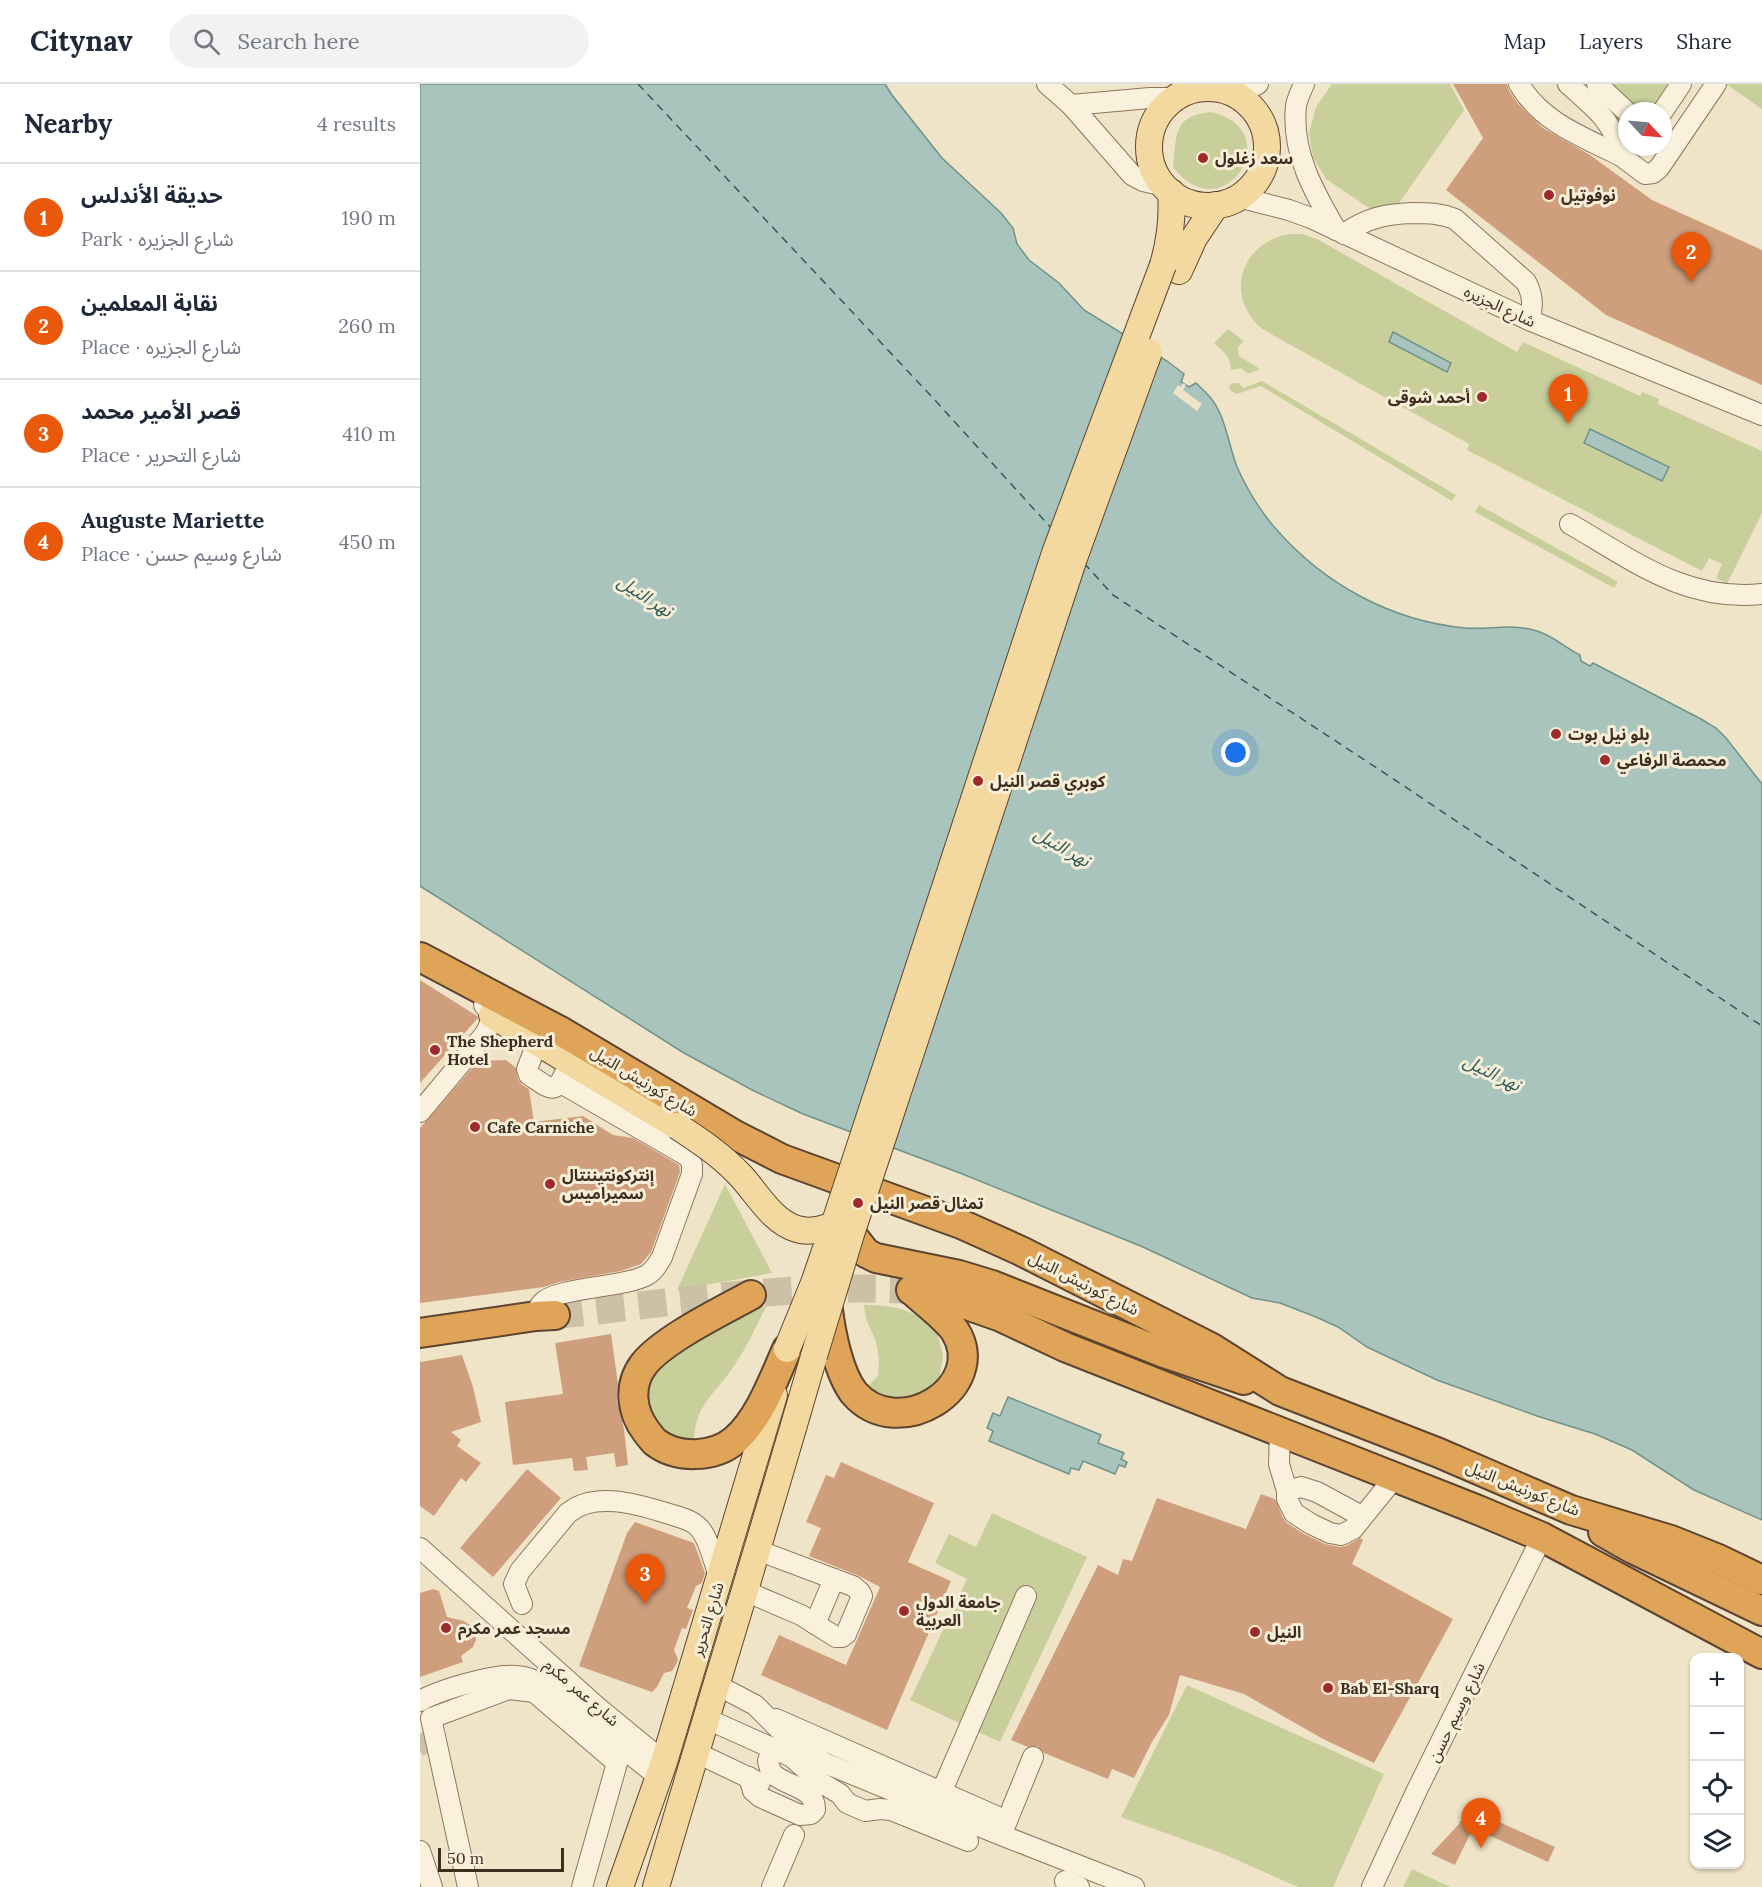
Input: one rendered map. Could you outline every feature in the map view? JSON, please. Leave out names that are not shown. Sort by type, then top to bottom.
[{"type":"highway","name":"شارع كورنيش النيل","points":[[420,957],[562,1032],[735,1135],[782,1159],[961,1224],[1021,1251],[1212,1348],[1280,1391],[1439,1453],[1571,1509],[1671,1540],[1762,1580]]},
{"type":"highway","points":[[842,1229],[866,1253],[876,1258],[959,1275],[992,1285],[1164,1353],[1280,1391]]},
{"type":"highway","points":[[828,1310],[836,1353],[854,1392],[869,1405],[888,1412],[908,1413],[927,1408],[944,1396],[956,1380],[962,1361],[955,1331],[911,1290],[958,1302],[1001,1317],[1065,1347],[1395,1477],[1542,1538],[1762,1654]]},
{"type":"highway","points":[[751,1295],[667,1345],[643,1365],[634,1385],[633,1406],[639,1422],[654,1442],[674,1452],[696,1455],[718,1450],[735,1440],[801,1353]]},
{"type":"highway","points":[[420,1333],[546,1316]]},
{"type":"highway","points":[[1291,1436],[1316,1406]]},
{"type":"highway","points":[[1571,1509],[1607,1535],[1633,1549],[1762,1611]]},
{"type":"main road","points":[[801,1353],[828,1310],[842,1229],[1055,553],[1171,268],[1227,201],[1252,186],[1262,171],[1267,154],[1266,137],[1261,120],[1251,106],[1230,88],[1200,88],[1176,93],[1160,112],[1152,130],[1149,150],[1154,169],[1167,189],[1184,201],[1200,205],[1227,201]]},
{"type":"main road","points":[[1167,189],[1171,268]]},
{"type":"main road","points":[[492,1015],[537,1043],[566,1073],[677,1126],[714,1150],[740,1174],[780,1220],[797,1229],[812,1231],[842,1229]]},
{"type":"main road","points":[[801,1353],[814,1283],[842,1229]]},
{"type":"main road","name":"شارع التحرير","points":[[656,1887],[757,1550],[801,1353]]},
{"type":"main road","name":"شارع التحرير","points":[[620,1887],[661,1769],[719,1576],[801,1353]]},
{"type":"street","points":[[1047,84],[1071,105],[1132,175],[1167,189]]},
{"type":"street","points":[[1304,84],[1296,104],[1296,133],[1303,165],[1317,196],[1340,232],[1367,219],[1387,214],[1433,213],[1455,219],[1526,282],[1533,300],[1529,320]]},
{"type":"street","points":[[1519,84],[1537,108],[1552,120],[1618,154]]},
{"type":"street","points":[[1568,84],[1603,116],[1618,141]]},
{"type":"street","points":[[1597,84],[1618,104]]},
{"type":"street","points":[[1669,102],[1681,84]]},
{"type":"street","points":[[1672,149],[1716,84]]},
{"type":"street","points":[[1071,105],[1150,98],[1176,93]]},
{"type":"street","points":[[1621,156],[1645,174],[1653,173],[1667,156]]},
{"type":"street","name":"شارع الجزيره","points":[[1227,201],[1288,210],[1529,320],[1762,415]]},
{"type":"street","points":[[1570,524],[1655,573],[1677,583],[1715,594],[1731,596],[1762,594]]},
{"type":"street","points":[[420,1112],[485,1034],[492,1015],[445,970]]},
{"type":"street","points":[[546,1316],[541,1303],[554,1296],[632,1280],[647,1275],[656,1268],[692,1174],[689,1157],[566,1073]]},
{"type":"street","points":[[1291,1436],[1278,1464],[1287,1491],[1287,1500],[1294,1513],[1330,1533],[1341,1535],[1353,1529],[1395,1477]]},
{"type":"street","points":[[1287,1491],[1301,1486],[1317,1492],[1354,1512],[1360,1520]]},
{"type":"street","points":[[522,1604],[514,1584],[520,1571],[568,1513],[576,1506],[586,1503],[625,1502],[684,1518],[701,1530],[719,1576]]},
{"type":"street","name":"شارع وسيم حسن","points":[[1372,1887],[1542,1538]]},
{"type":"street","name":"شارع عمر مكرم","points":[[420,1548],[596,1706],[661,1769]]},
{"type":"street","points":[[745,1591],[801,1615],[836,1636],[842,1637],[846,1634],[862,1596],[857,1589],[757,1550]]},
{"type":"street","points":[[815,1624],[834,1579]]},
{"type":"street","points":[[941,1792],[1026,1596]]},
{"type":"street","points":[[420,1701],[436,1693],[495,1677],[514,1675],[528,1677],[543,1685],[661,1769]]},
{"type":"street","points":[[715,1684],[743,1697],[766,1714],[790,1740],[825,1763],[1004,1828],[1134,1887]]},
{"type":"street","points":[[468,1887],[430,1718],[509,1689],[534,1692],[617,1763],[582,1887]]},
{"type":"street","points":[[766,1714],[941,1792],[1004,1828]]},
{"type":"street","points":[[705,1718],[800,1763],[820,1782],[840,1794],[851,1792],[866,1798],[875,1810],[891,1810],[968,1841]]},
{"type":"street","points":[[695,1752],[749,1777],[755,1794],[769,1801],[800,1815],[806,1815],[815,1810],[814,1798],[810,1794],[779,1779],[771,1772],[768,1761],[772,1748]]},
{"type":"street","points":[[1004,1828],[1033,1757]]},
{"type":"street","points":[[772,1887],[794,1835]]},
{"type":"street","points":[[420,1851],[432,1887]]},
{"type":"green space","points":[[1332,84],[1450,84],[1464,110],[1397,206],[1372,210],[1326,179],[1313,157],[1309,133],[1316,107]]},
{"type":"green space","points":[[1610,84],[1673,84],[1659,102],[1631,102]]},
{"type":"green space","points":[[1726,84],[1762,84],[1762,109]]},
{"type":"green space","points":[[1211,112],[1234,122],[1245,137],[1247,155],[1240,171],[1228,184],[1211,189],[1192,185],[1173,167],[1176,137],[1183,123],[1198,114]]},
{"type":"green space","points":[[1289,234],[1301,234],[1317,239],[1517,352],[1523,342],[1640,396],[1642,392],[1659,399],[1658,404],[1762,451],[1762,513],[1727,584],[1716,578],[1722,564],[1709,558],[1702,571],[1467,450],[1469,444],[1262,329],[1250,316],[1243,302],[1241,287],[1243,272],[1249,259],[1259,248],[1272,239]]},
{"type":"green space","points":[[1228,329],[1244,341],[1238,347],[1239,356],[1260,369],[1248,374],[1241,368],[1231,370],[1228,358],[1214,343]]},
{"type":"green space","points":[[1262,381],[1456,495],[1452,501],[1261,386],[1237,394],[1229,387],[1232,383],[1239,383],[1243,388]]},
{"type":"green space","points":[[1479,505],[1618,582],[1614,588],[1475,512]]},
{"type":"green space","points":[[725,1184],[772,1273],[677,1290]]},
{"type":"green space","points":[[767,1305],[740,1356],[698,1416],[694,1440],[682,1443],[663,1433],[647,1413],[644,1389],[658,1363],[708,1330]]},
{"type":"green space","points":[[864,1305],[901,1309],[935,1326],[943,1355],[939,1381],[919,1399],[894,1404],[867,1387],[878,1376],[879,1360],[876,1341],[866,1319]]},
{"type":"green space","points":[[992,1513],[1087,1557],[1000,1742],[910,1700],[967,1579],[935,1563],[949,1534],[976,1547]]},
{"type":"green space","points":[[1187,1685],[1384,1774],[1333,1887],[1298,1887],[1221,1853],[1121,1817]]},
{"type":"green space","points":[[1412,1869],[1450,1887],[1403,1887]]},
{"type":"water","name":"نهر النيل","points":[[420,84],[885,84],[942,158],[1001,213],[1013,228],[1017,244],[1029,260],[1059,283],[1084,310],[1167,361],[1184,374],[1181,382],[1189,387],[1196,383],[1207,394],[1219,412],[1237,467],[1254,500],[1276,529],[1315,567],[1337,583],[1361,596],[1411,617],[1465,628],[1519,627],[1543,633],[1580,655],[1581,661],[1590,666],[1593,663],[1701,719],[1716,728],[1726,738],[1762,784],[1762,1520],[1694,1490],[1632,1450],[1595,1434],[1437,1380],[1367,1347],[1338,1327],[1316,1317],[1280,1303],[1252,1298],[1143,1247],[960,1173],[803,1114],[754,1091],[684,1053],[420,886]]},
{"type":"water","points":[[1393,332],[1451,363],[1447,372],[1389,342]]},
{"type":"water","points":[[1590,429],[1669,467],[1662,481],[1584,443]]},
{"type":"water","points":[[1008,1397],[1101,1435],[1098,1443],[1124,1453],[1121,1459],[1127,1462],[1125,1467],[1119,1465],[1115,1474],[1083,1461],[1079,1470],[1071,1468],[1069,1474],[989,1441],[993,1431],[987,1428],[993,1413],[1000,1416]]},
{"type":"pier","points":[[1183,383],[1186,385],[1183,390],[1202,404],[1197,411],[1173,393],[1178,385],[1181,387]]},
{"type":"building","points":[[1453,84],[1507,84],[1519,105],[1543,128],[1590,155],[1652,200],[1762,250],[1762,385],[1606,315],[1446,190],[1483,138]]},
{"type":"building","name":"The Shepherd Hotel","points":[[420,980],[478,1018],[420,1083]]},
{"type":"building","name":"إنتركونتيننتال سميراميس","points":[[506,1060],[516,1068],[522,1085],[529,1089],[534,1122],[583,1116],[613,1135],[633,1138],[679,1165],[680,1172],[651,1252],[641,1264],[621,1271],[559,1282],[544,1287],[420,1303],[420,1128],[478,1061]]},
{"type":"building","points":[[611,1334],[618,1384],[617,1400],[624,1429],[628,1465],[616,1467],[614,1453],[586,1457],[588,1470],[574,1471],[572,1458],[513,1465],[505,1402],[563,1394],[555,1343]]},
{"type":"building","points":[[462,1355],[473,1387],[481,1422],[451,1432],[461,1440],[457,1446],[481,1463],[466,1482],[461,1478],[434,1516],[420,1506],[420,1362]]},
{"type":"building","name":"جامعة الدول العربية","points":[[841,1462],[934,1503],[908,1562],[951,1581],[887,1730],[761,1675],[779,1635],[846,1665],[880,1587],[809,1556],[821,1528],[806,1522],[826,1475],[834,1478]]},
{"type":"building","points":[[527,1469],[561,1498],[493,1577],[460,1548]]},
{"type":"building","name":"النيل","points":[[1261,1494],[1275,1499],[1287,1523],[1325,1544],[1346,1546],[1360,1538],[1363,1540],[1352,1564],[1453,1619],[1374,1763],[1323,1739],[1244,1694],[1180,1675],[1169,1715],[1134,1778],[1112,1769],[1108,1779],[1044,1753],[1037,1746],[1028,1747],[1011,1740],[1098,1565],[1118,1575],[1123,1559],[1132,1561],[1157,1498],[1246,1529]]},
{"type":"building","points":[[635,1522],[694,1543],[705,1573],[702,1583],[696,1586],[687,1608],[693,1610],[686,1629],[682,1628],[674,1650],[678,1659],[676,1665],[672,1671],[664,1673],[652,1692],[579,1666],[627,1533]]},
{"type":"building","name":"مسجد عمر مكرم","points":[[433,1589],[439,1591],[447,1617],[464,1621],[470,1625],[475,1632],[476,1640],[473,1647],[461,1656],[463,1662],[420,1677],[420,1593]]},
{"type":"building","points":[[1481,1811],[1479,1815],[1555,1847],[1548,1862],[1473,1828],[1455,1865],[1431,1854],[1459,1822]]},
{"type":"ferry route","points":[[638,84],[933,398],[1052,529]]},
{"type":"ferry route","points":[[1084,563],[1113,595],[1389,776],[1762,1026]]},
{"type":"tunnel","points":[[555,1315],[778,1292],[822,1289],[911,1290]]},
{"type":"tunnel","points":[[420,1734],[440,1762]]},
{"type":"place","name":"سعد زغلول","points":[[1203,158]]},
{"type":"place","name":"نوفوتيل","points":[[1549,195]]},
{"type":"place","name":"نقابة المعلمين","points":[[1691,282]]},
{"type":"place","name":"أحمد شوقى","points":[[1482,397]]},
{"type":"place","name":"حديقة الأندلس","points":[[1568,424]]},
{"type":"place","name":"بلو نيل بوت","points":[[1556,734]]},
{"type":"place","name":"محمصة الرفاعي","points":[[1605,760]]},
{"type":"place","name":"كوبري قصر النيل","points":[[978,781]]},
{"type":"place","name":"The Shepherd Hotel","points":[[435,1050]]},
{"type":"place","name":"Cafe Carniche","points":[[475,1127]]},
{"type":"place","name":"إنتركونتيننتال سميراميس","points":[[550,1184]]},
{"type":"place","name":"تمثال قصر النيل","points":[[858,1203]]},
{"type":"place","name":"قصر الأمير محمد","points":[[645,1604]]},
{"type":"place","name":"جامعة الدول العربية","points":[[904,1611]]},
{"type":"place","name":"مسجد عمر مكرم","points":[[446,1628]]},
{"type":"place","name":"النيل","points":[[1255,1632]]},
{"type":"place","name":"Bab El-Sharq","points":[[1328,1688]]},
{"type":"place","name":"Auguste Mariette","points":[[1481,1848]]}]
